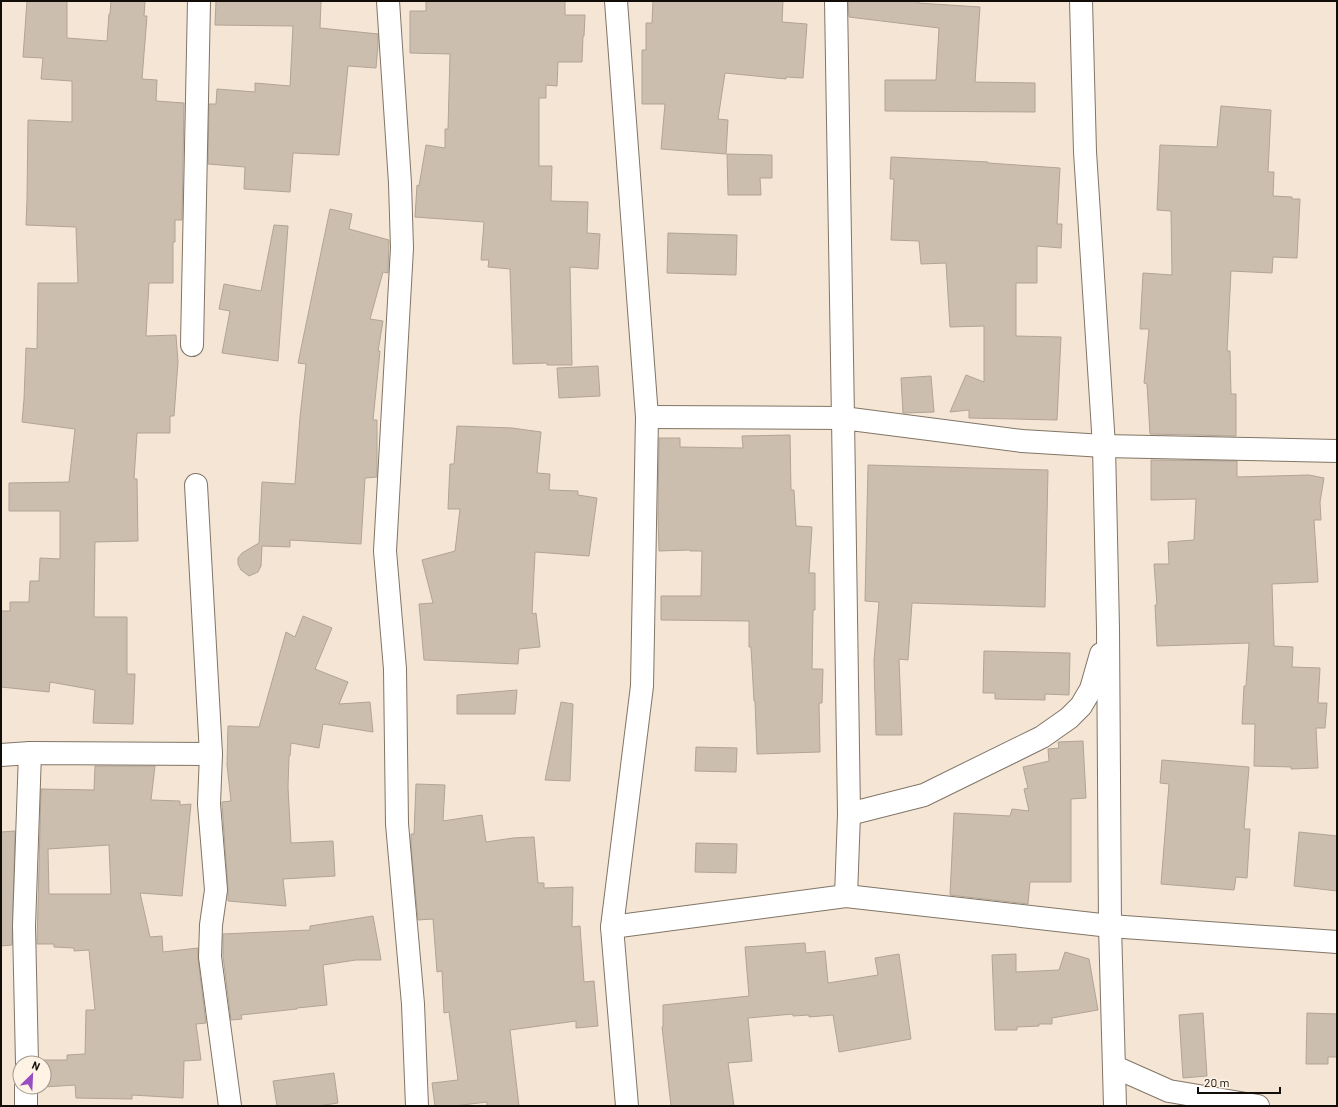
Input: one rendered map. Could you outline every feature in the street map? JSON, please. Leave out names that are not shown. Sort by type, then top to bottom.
[{"type":"street","points":[[192,345],[199,1]]},
{"type":"street","points":[[388,1],[400,183],[402,248],[385,551],[395,669],[398,824],[413,1004],[417,1106]]},
{"type":"street","points":[[616,1],[648,417],[642,686],[612,927],[627,1106]]},
{"type":"street","points":[[836,1],[849,814],[846,896]]},
{"type":"street","points":[[1082,1],[1085,152],[1104,446],[1108,628],[1110,926],[1115,1106]]},
{"type":"street","points":[[648,417],[843,418],[1022,441],[1104,446],[1337,451]]},
{"type":"street","points":[[196,485],[211,754],[209,804],[216,890],[211,924],[210,957],[230,1106]]},
{"type":"street","points":[[849,814],[924,795],[1042,737],[1069,718],[1081,706],[1091,689],[1108,628]]},
{"type":"street","points":[[1,755],[30,753],[211,754]]},
{"type":"street","points":[[27,1055],[24,926],[30,753]]},
{"type":"street","points":[[612,927],[846,896],[1110,926],[1337,942]]},
{"type":"street","points":[[1115,1067],[1168,1091],[1258,1106]]},
{"type":"street","points":[[26,1095],[26,1106]]},
{"type":"building","points":[[27,1],[67,1],[67,38],[107,41],[111,1],[145,1],[144,16],[147,16],[142,79],[157,80],[156,101],[184,103],[182,220],[175,220],[175,242],[173,242],[173,283],[149,283],[146,336],[176,335],[178,362],[174,416],[170,416],[170,433],[137,433],[134,479],[137,479],[138,541],[95,542],[94,617],[127,617],[127,674],[135,674],[133,724],[93,723],[95,690],[50,682],[49,692],[1,687],[1,611],[10,611],[10,602],[29,602],[30,581],[39,581],[40,558],[60,559],[60,511],[9,511],[9,483],[69,482],[75,429],[22,422],[26,348],[37,349],[38,283],[78,283],[76,227],[26,225],[28,120],[72,122],[72,81],[41,79],[43,58],[23,57]]},
{"type":"building","points":[[216,1],[321,1],[320,28],[378,34],[376,68],[348,66],[339,155],[293,153],[290,192],[244,189],[245,167],[208,164],[209,104],[216,104],[217,89],[255,92],[255,83],[290,86],[293,26],[215,25]]},
{"type":"building","points":[[426,1],[565,1],[565,15],[585,15],[582,62],[558,62],[557,86],[546,85],[546,98],[539,98],[539,166],[552,166],[551,201],[588,202],[587,233],[600,234],[598,269],[570,267],[572,365],[547,365],[547,363],[513,364],[510,269],[488,267],[489,260],[481,260],[484,222],[415,217],[417,185],[419,186],[426,145],[445,148],[445,129],[448,129],[450,54],[410,53],[410,11],[426,11]]},
{"type":"building","points":[[653,1],[783,1],[782,22],[807,24],[803,78],[786,77],[786,79],[725,73],[718,119],[728,120],[726,154],[661,149],[665,104],[642,104],[642,50],[646,50],[646,23],[652,23]]},
{"type":"building","points":[[848,1],[918,1],[918,3],[980,7],[975,82],[1035,83],[1035,112],[885,111],[885,80],[936,80],[939,28],[849,17]]},
{"type":"building","points":[[1221,106],[1271,110],[1268,172],[1274,172],[1273,196],[1300,199],[1297,258],[1273,257],[1272,273],[1231,271],[1227,351],[1230,351],[1231,394],[1236,394],[1236,436],[1150,434],[1147,384],[1144,383],[1149,329],[1140,329],[1143,273],[1172,275],[1171,211],[1157,210],[1160,145],[1217,147]]},
{"type":"building","points":[[727,154],[772,155],[772,178],[760,178],[761,195],[728,195]]},
{"type":"building","points":[[891,157],[988,162],[1060,168],[1057,224],[1062,224],[1061,248],[1037,246],[1037,283],[1016,283],[1016,336],[1061,337],[1057,420],[969,418],[969,410],[950,412],[966,375],[984,382],[984,326],[950,327],[946,263],[921,264],[919,241],[891,240],[894,179],[890,179]]},
{"type":"building","points":[[330,209],[352,214],[349,229],[389,240],[388,273],[383,272],[370,319],[383,321],[378,351],[380,351],[373,420],[377,420],[377,477],[365,478],[361,544],[290,540],[290,547],[262,546],[261,566],[258,572],[249,576],[241,570],[238,564],[238,558],[242,553],[259,543],[262,482],[295,484],[306,364],[298,363]]},
{"type":"building","points":[[274,225],[288,226],[278,361],[222,353],[230,311],[219,309],[224,284],[261,291]]},
{"type":"building","points":[[668,233],[737,235],[736,275],[667,273]]},
{"type":"building","points":[[598,366],[600,396],[559,398],[557,368]]},
{"type":"building","points":[[931,376],[934,412],[903,413],[901,378]]},
{"type":"building","points":[[457,426],[512,428],[541,432],[537,473],[550,474],[549,490],[578,491],[578,495],[597,498],[589,556],[535,552],[532,614],[536,613],[540,647],[519,649],[518,664],[424,660],[419,604],[433,603],[422,560],[455,551],[460,509],[448,509],[450,464],[454,464]]},
{"type":"building","points":[[790,435],[791,490],[794,490],[796,526],[812,527],[809,573],[815,573],[815,610],[813,610],[812,669],[823,669],[822,703],[819,703],[820,752],[757,754],[751,647],[749,647],[749,621],[661,620],[661,596],[701,596],[702,551],[659,551],[659,438],[680,438],[680,447],[743,448],[742,436]]},
{"type":"building","points":[[1151,460],[1237,461],[1237,477],[1309,475],[1324,478],[1320,502],[1321,520],[1314,520],[1318,582],[1272,584],[1274,646],[1293,647],[1292,667],[1320,668],[1318,703],[1327,703],[1325,728],[1316,728],[1318,768],[1291,769],[1291,767],[1254,766],[1255,724],[1242,724],[1244,686],[1246,686],[1249,643],[1157,646],[1155,605],[1157,605],[1154,564],[1169,564],[1168,542],[1194,540],[1196,499],[1151,500]]},
{"type":"building","points":[[868,465],[1048,470],[1045,607],[912,603],[908,660],[899,659],[902,735],[876,735],[874,660],[879,602],[865,601]]},
{"type":"building","points":[[303,616],[332,628],[315,669],[348,682],[339,704],[370,702],[373,732],[323,724],[319,748],[291,743],[288,787],[291,843],[333,841],[335,876],[283,879],[286,906],[228,901],[222,802],[231,801],[227,765],[228,726],[259,727],[286,632],[295,637]]},
{"type":"building","points":[[984,651],[1070,653],[1069,695],[1045,694],[1045,700],[995,699],[995,693],[983,693]]},
{"type":"building","points":[[517,690],[515,714],[457,714],[457,695]]},
{"type":"building","points":[[561,702],[573,704],[570,781],[545,780]]},
{"type":"building","points":[[1083,741],[1086,798],[1071,799],[1071,882],[1030,882],[1028,904],[950,895],[954,813],[1010,816],[1012,809],[1029,811],[1024,789],[1028,788],[1023,767],[1049,761],[1048,749],[1059,748],[1058,742]]},
{"type":"building","points":[[696,747],[737,748],[736,772],[695,771]]},
{"type":"building","points":[[1162,760],[1249,767],[1244,829],[1250,829],[1247,878],[1236,877],[1234,890],[1161,884],[1169,784],[1160,783]]},
{"type":"building","points":[[95,766],[155,766],[151,800],[180,801],[180,805],[191,804],[182,896],[140,893],[150,937],[162,936],[163,952],[198,948],[206,1023],[196,1024],[201,1060],[184,1061],[183,1098],[132,1095],[132,1099],[76,1098],[75,1085],[52,1086],[52,1060],[67,1060],[67,1055],[85,1054],[86,1010],[95,1010],[89,950],[74,951],[74,948],[54,947],[54,944],[37,944],[41,789],[94,790]],"holes":[[[109,845],[111,894],[49,894],[48,849]]]},
{"type":"building","points":[[416,784],[445,785],[443,821],[482,815],[486,842],[534,837],[538,883],[544,883],[544,888],[573,887],[572,927],[580,926],[584,982],[594,981],[598,1026],[576,1028],[576,1021],[510,1030],[519,1106],[487,1106],[487,1102],[454,1106],[435,1106],[432,1083],[458,1080],[449,1012],[444,1013],[442,971],[437,972],[433,919],[418,920],[411,845],[411,834],[414,834]]},
{"type":"building","points":[[15,831],[12,945],[1,946],[1,832]]},
{"type":"building","points":[[1299,832],[1337,836],[1337,891],[1294,886]]},
{"type":"building","points":[[696,843],[737,844],[736,873],[695,872]]},
{"type":"building","points":[[373,916],[381,960],[356,960],[323,965],[327,1005],[241,1015],[242,1019],[231,1020],[223,956],[223,934],[310,930],[310,926]]},
{"type":"building","points":[[805,943],[806,953],[825,951],[828,983],[878,975],[875,958],[899,954],[911,1039],[839,1052],[833,1015],[809,1017],[809,1015],[793,1016],[793,1014],[748,1018],[752,1061],[728,1063],[734,1106],[671,1106],[662,1027],[663,1005],[749,996],[745,947]]},
{"type":"building","points":[[1065,952],[1089,959],[1098,1010],[1052,1018],[1052,1024],[1017,1027],[1017,1030],[995,1030],[992,955],[1016,954],[1016,972],[1059,970]]},
{"type":"building","points":[[1203,1013],[1207,1076],[1183,1078],[1179,1015]]},
{"type":"building","points":[[1307,1013],[1337,1014],[1337,1057],[1328,1057],[1328,1064],[1306,1064]]},
{"type":"building","points":[[334,1073],[338,1103],[318,1106],[277,1106],[273,1081]]}]
